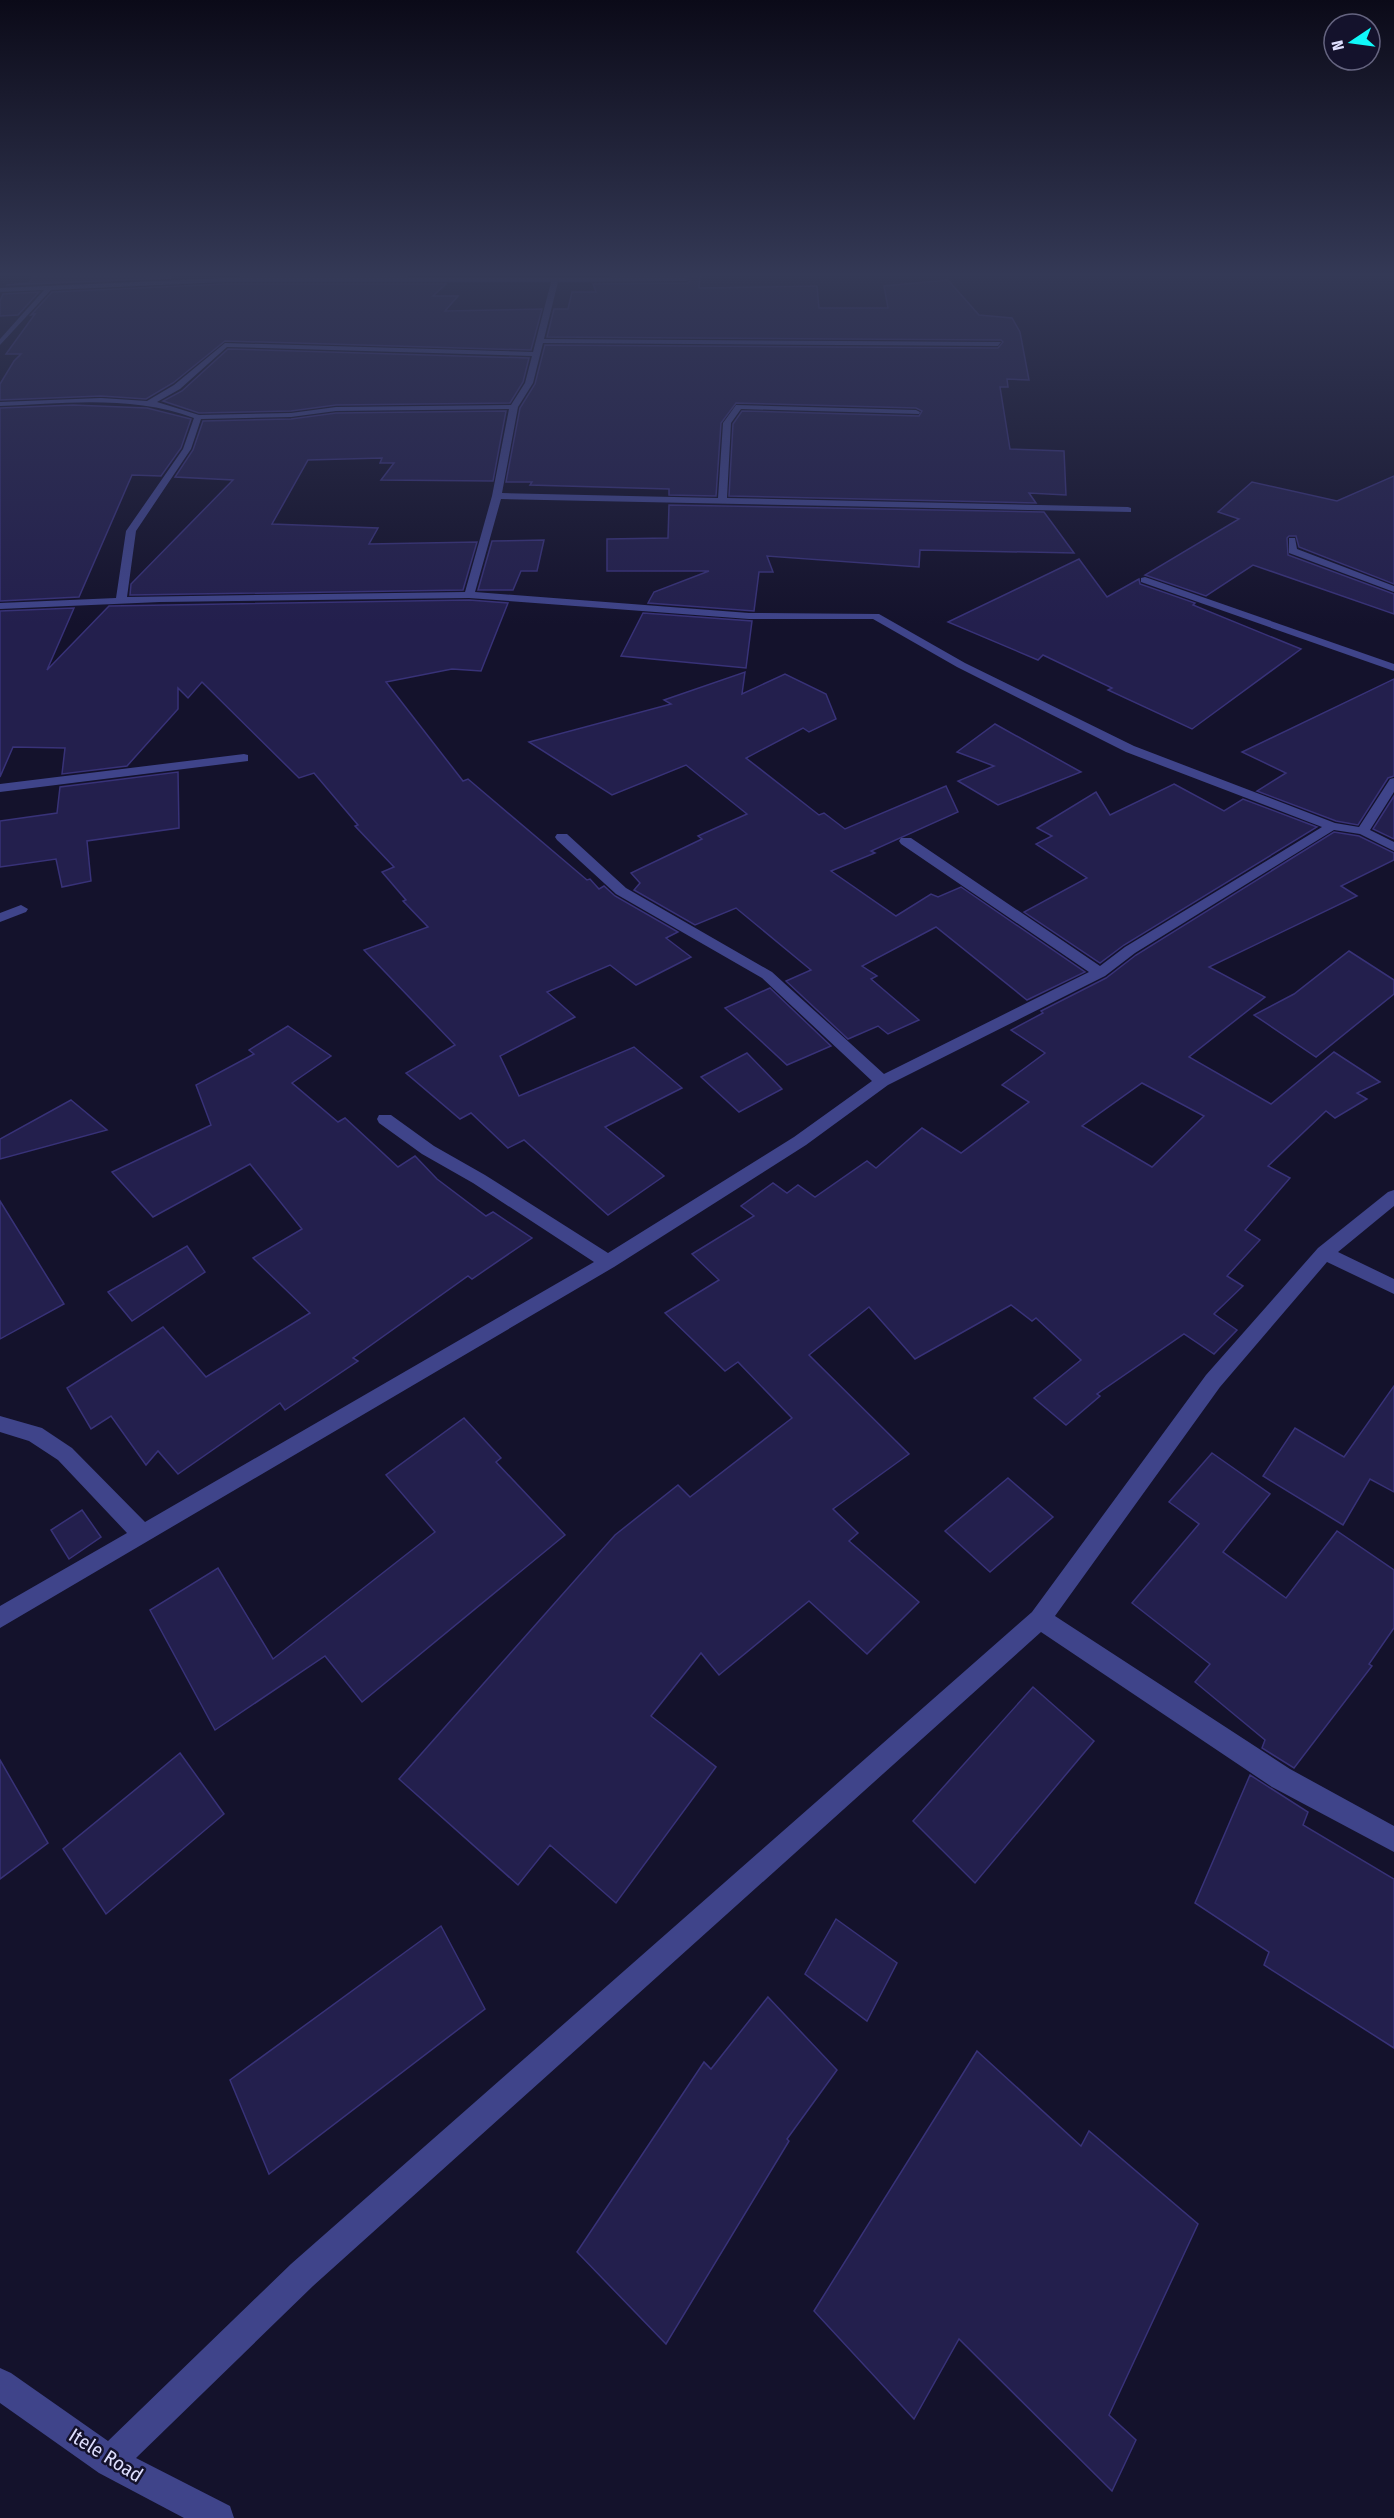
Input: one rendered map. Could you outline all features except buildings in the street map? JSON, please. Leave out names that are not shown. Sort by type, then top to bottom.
[{"type":"street","points":[[148,404],[173,390]]},
{"type":"street","points":[[469,596],[497,496],[514,407],[524,390]]},
{"type":"street","points":[[0,404],[62,400],[148,404],[183,410],[198,417],[291,414],[336,409],[514,407]]},
{"type":"street","points":[[722,501],[727,423],[739,407],[916,412]]},
{"type":"street","points":[[121,600],[131,531],[187,449],[198,417]]},
{"type":"street","points":[[497,496],[1128,510]]},
{"type":"street","points":[[1292,540],[1292,551],[1394,589]]},
{"type":"street","points":[[1145,580],[1394,668]]},
{"type":"street","points":[[0,606],[121,600],[469,596],[749,616],[875,616],[961,665],[1130,749],[1332,826],[1363,831],[1394,847]]},
{"type":"street","points":[[0,788],[244,758]]},
{"type":"street","points":[[1363,831],[1394,782]]},
{"type":"street","points":[[0,1618],[608,1262],[800,1141],[882,1081],[1100,974],[1130,950],[1332,826]]},
{"type":"street","points":[[562,837],[621,891],[767,975],[882,1081]]},
{"type":"street","points":[[906,841],[1100,974]]},
{"type":"street","points":[[0,918],[21,909]]},
{"type":"street","points":[[385,1119],[428,1150],[479,1179],[608,1262]]},
{"type":"street","points":[[110,2462],[302,2275],[1040,1620],[1213,1381],[1324,1253],[1394,1196]]},
{"type":"street","points":[[1324,1253],[1394,1287]]},
{"type":"street","points":[[0,1424],[35,1434],[65,1454],[142,1534]]},
{"type":"street","points":[[1040,1620],[1281,1778],[1394,1840]]},
{"type":"street","name":"Itele Road","points":[[0,2384],[110,2462],[218,2518]]}]
